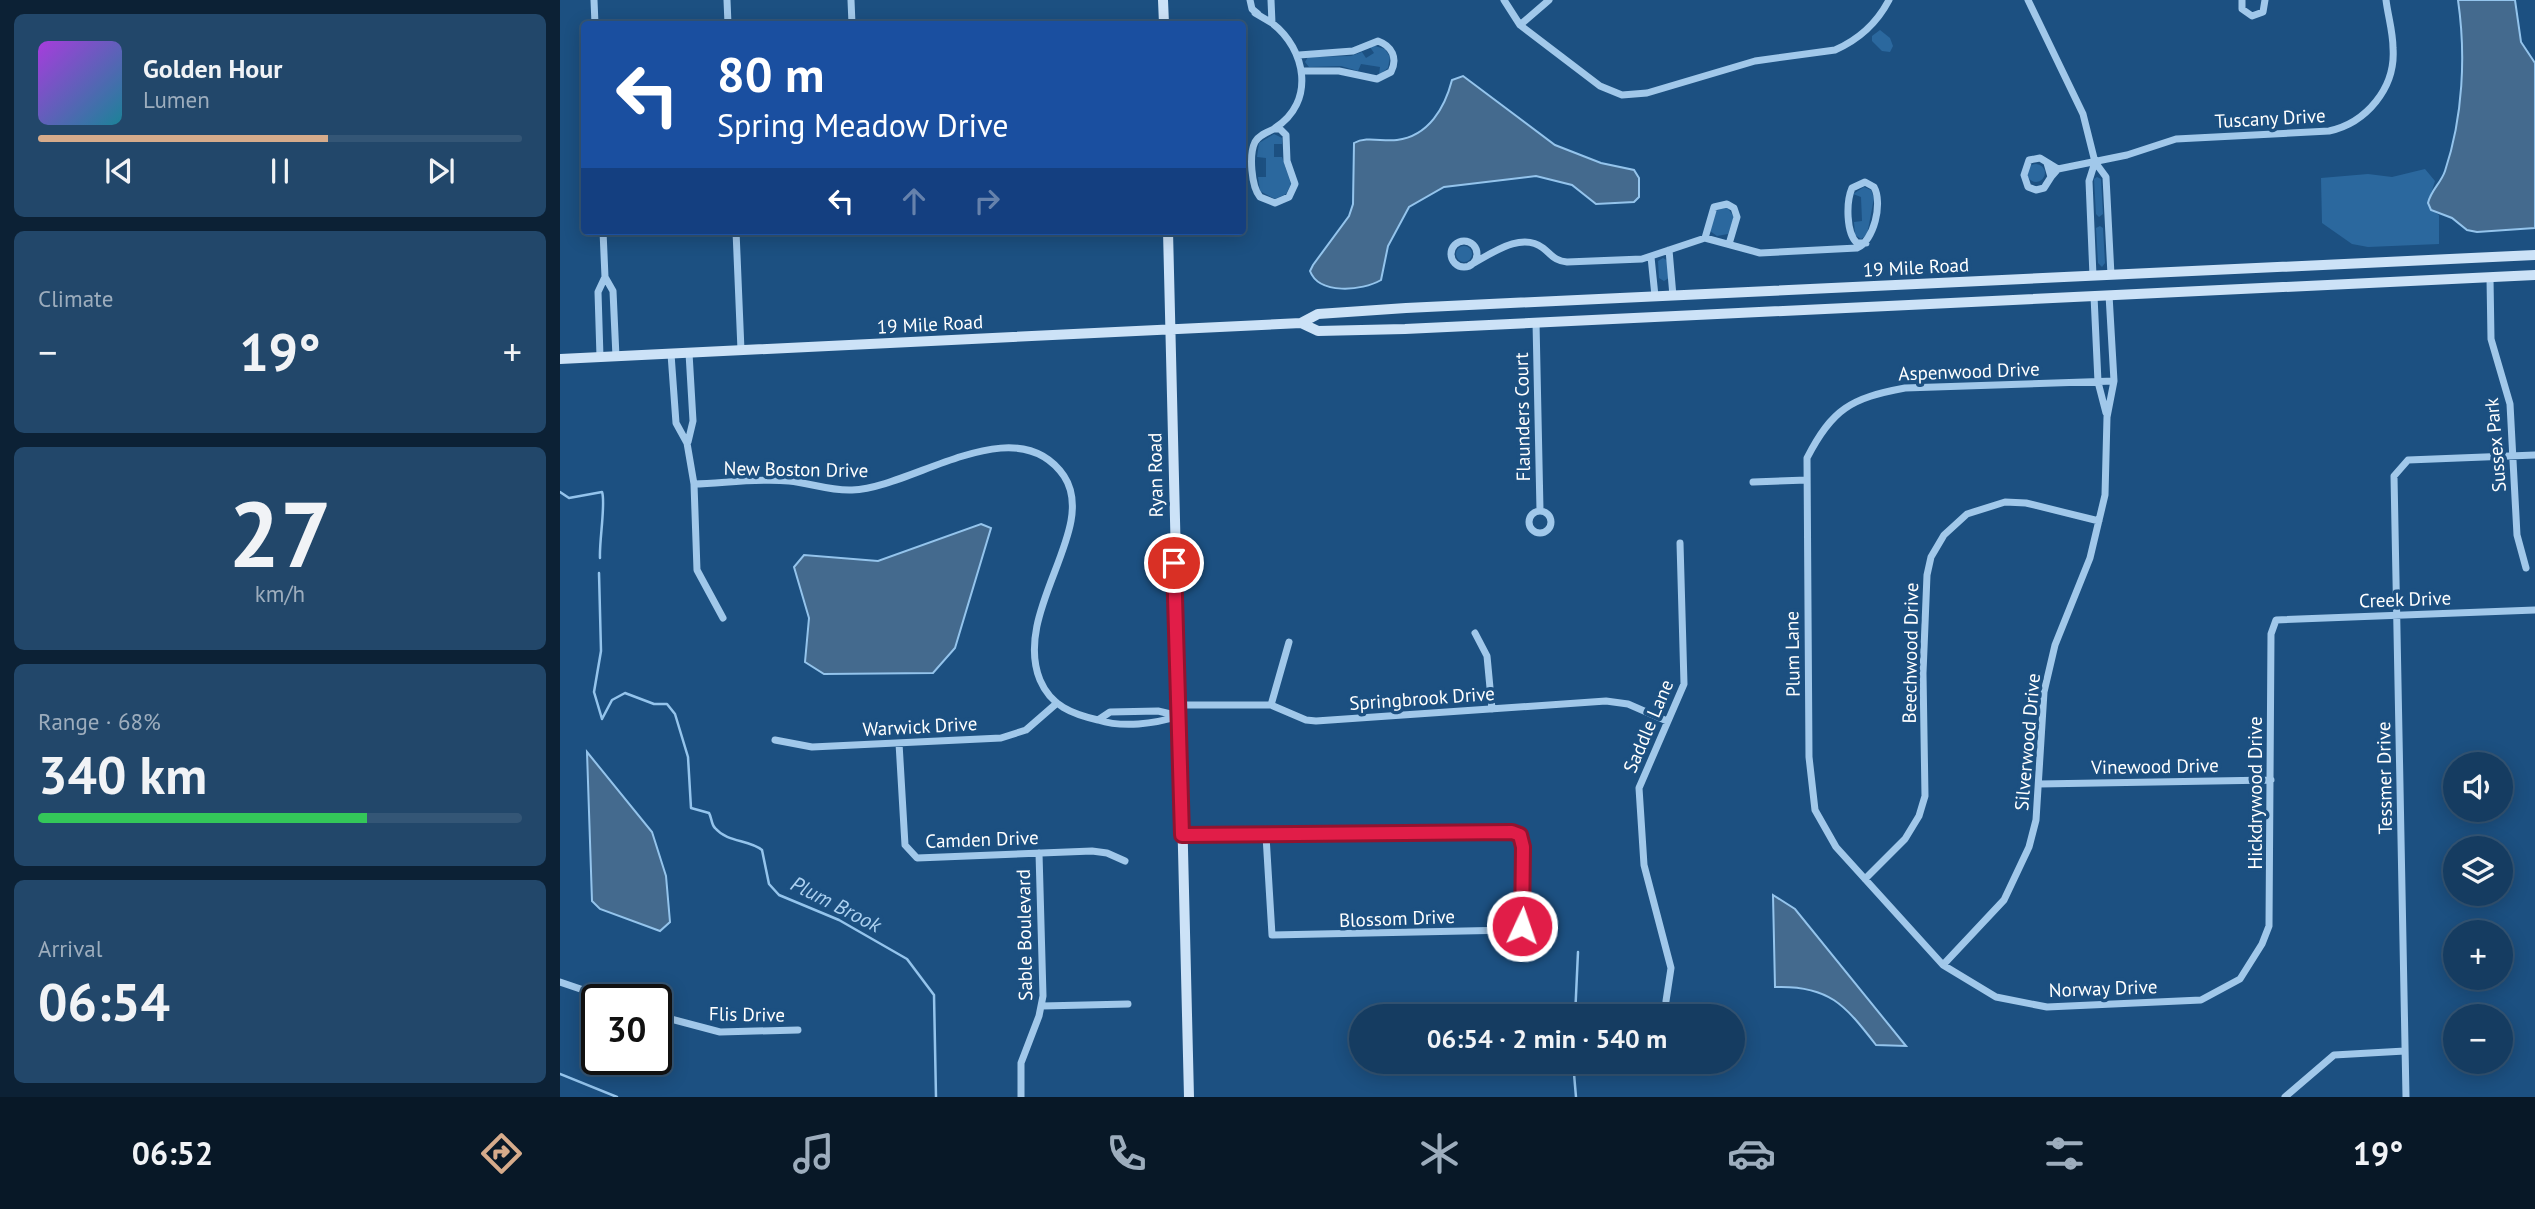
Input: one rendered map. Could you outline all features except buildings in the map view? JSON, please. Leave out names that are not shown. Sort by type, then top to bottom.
[{"type":"main road","points":[[1163,0],[1164,21]]},
{"type":"main road","name":"Ryan Road","points":[[1168,235],[1189,1097]]},
{"type":"main road","name":"19 Mile Road","points":[[1301,324],[1318,314],[1506,303],[2535,255]]},
{"type":"main road","points":[[2449,279],[2447,267],[2457,259]]},
{"type":"main road","points":[[2148,294],[2158,286],[2155,273]]},
{"type":"main road","name":"19 Mile Road","points":[[560,359],[1301,324],[1318,331],[1536,323],[2535,275]]},
{"type":"main road","points":[[1987,301],[1984,291],[1993,281]]},
{"type":"main road","points":[[1672,316],[1681,309],[1676,295]]},
{"type":"main road","points":[[1497,324],[1496,311],[1506,303]]},
{"type":"main road","points":[[1343,330],[1340,320],[1347,312]]},
{"type":"street","points":[[594,0],[595,21]]},
{"type":"street","points":[[727,0],[728,21]]},
{"type":"street","points":[[851,0],[852,21]]},
{"type":"street","points":[[1250,0],[1255,13],[1272,23],[1299,55],[1302,71],[1300,96],[1286,119],[1256,140],[1253,150],[1255,188],[1260,197],[1269,202],[1286,200],[1294,188],[1295,178],[1287,161],[1286,119]]},
{"type":"street","points":[[1271,0],[1272,23]]},
{"type":"street","points":[[1504,0],[1520,25],[1600,86],[1615,93],[1631,95],[1647,93],[1755,61],[1825,52],[1847,45],[1867,28],[1889,0]]},
{"type":"street","points":[[1520,25],[1549,0]]},
{"type":"street","points":[[2028,0],[2088,125],[2095,162],[2106,177],[2111,275]]},
{"type":"street","points":[[2241,2],[2245,12],[2256,16],[2265,8],[2265,0]]},
{"type":"street","name":"Tuscany Drive","points":[[2058,169],[2127,155],[2176,139],[2329,131],[2353,123],[2378,100],[2390,72],[2393,48],[2386,0]]},
{"type":"street","points":[[1255,13],[1265,14],[1271,9]]},
{"type":"street","points":[[1299,55],[1353,51],[1378,41],[1389,46],[1394,57],[1391,72],[1377,79],[1339,71],[1302,71]]},
{"type":"street","points":[[1273,129],[1280,129],[1286,135]]},
{"type":"street","points":[[2040,158],[2058,169],[2047,185],[2036,190],[2025,181],[2025,169],[2029,160],[2040,158]]},
{"type":"street","points":[[2093,276],[2089,181],[2095,162]]},
{"type":"street","points":[[2047,163],[2051,177]]},
{"type":"street","points":[[1489,255],[1477,251],[1468,242],[1460,242],[1453,247],[1451,256],[1455,263],[1462,267],[1528,241],[1543,248],[1555,259],[1567,262],[1651,257],[1705,238],[1760,253],[1851,249],[1866,243],[1871,236],[1878,195],[1874,187],[1865,182],[1855,185],[1849,192],[1851,249]]},
{"type":"street","points":[[1705,238],[1714,207],[1727,204],[1734,208],[1737,218],[1729,244]]},
{"type":"street","points":[[600,357],[598,292],[605,278],[603,235]]},
{"type":"street","points":[[736,235],[741,350]]},
{"type":"street","points":[[1850,235],[1857,243],[1866,243]]},
{"type":"street","points":[[1669,250],[1676,295]]},
{"type":"street","points":[[1470,265],[1476,259],[1477,251]]},
{"type":"street","points":[[1651,257],[1655,296]]},
{"type":"street","points":[[605,278],[613,291],[616,357]]},
{"type":"street","name":"Sussex Park","points":[[2490,278],[2491,339],[2510,404],[2517,536],[2526,568]]},
{"type":"street","name":"Silverwood Drive","points":[[1944,965],[2004,900],[2029,847],[2036,820],[2044,692],[2055,645],[2090,558],[2105,495],[2107,417],[2114,381],[2109,295]]},
{"type":"street","name":"Silverwood Drive","points":[[2094,296],[2098,382],[2107,417]]},
{"type":"street","name":"Flaunders Court","points":[[1536,323],[1540,510]]},
{"type":"street","points":[[687,443],[693,421],[689,353]]},
{"type":"street","points":[[671,354],[676,423],[687,443],[694,484],[697,570],[723,618]]},
{"type":"street","name":"Aspenwood Drive","points":[[1832,418],[1851,402],[1905,388],[2114,381]]},
{"type":"street","name":"Plum Lane","points":[[1832,418],[1807,458],[1809,744],[1815,810],[1836,847],[1865,879]]},
{"type":"street","name":"New Boston Drive","points":[[694,484],[783,481],[842,490],[864,489],[904,479],[970,451],[1032,451],[1055,465],[1070,486],[1073,510],[1038,615],[1034,648],[1042,683],[1057,703]]},
{"type":"street","points":[[2514,455],[2535,455]]},
{"type":"street","name":"Tessmer Drive","points":[[2406,1097],[2393,476],[2405,462],[2514,455]]},
{"type":"street","points":[[1753,482],[1807,481]]},
{"type":"street","name":"Beechwood Drive","points":[[1865,879],[1905,839],[1919,816],[1925,796],[1923,673],[1927,575],[1931,557],[1944,535],[1967,514],[2005,502],[2026,503],[2099,521]]},
{"type":"street","name":"Saddle Lane","points":[[1666,1001],[1671,968],[1644,865],[1639,788],[1684,684],[1686,673],[1680,543]]},
{"type":"street","name":"Creek Drive","points":[[2276,620],[2535,610]]},
{"type":"street","name":"Hickdrywood Drive","points":[[2251,963],[2269,926],[2271,634],[2276,620]]},
{"type":"street","points":[[1475,633],[1487,656],[1492,709]]},
{"type":"street","points":[[1272,705],[1289,642]]},
{"type":"street","name":"Springbrook Drive","points":[[1057,703],[1073,715],[1098,720],[1110,712],[1272,705],[1306,720],[1316,721],[1606,701],[1628,704],[1667,721]]},
{"type":"street","name":"Warwick Drive","points":[[775,740],[812,747],[1014,735],[1026,730],[1057,703]]},
{"type":"street","name":"Camden Drive","points":[[900,743],[905,845],[911,854],[924,859],[1099,851],[1125,861]]},
{"type":"street","name":"Vinewood Drive","points":[[2039,784],[2272,779]]},
{"type":"street","name":"Blossom Drive","points":[[1500,831],[1520,835],[1522,926],[1512,930],[1272,935],[1266,836],[1500,831]]},
{"type":"street","points":[[1182,835],[1266,836]]},
{"type":"street","name":"Sable Boulevard","points":[[1021,1097],[1023,1055],[1042,1006],[1039,853]]},
{"type":"street","name":"Norway Drive","points":[[1865,879],[1944,965],[1996,997],[2047,1007],[2201,1000],[2217,994],[2240,979],[2251,963]]},
{"type":"street","points":[[560,982],[581,989]]},
{"type":"street","points":[[1042,1006],[1128,1004]]},
{"type":"street","name":"Flis Drive","points":[[672,1019],[710,1031],[798,1030]]},
{"type":"street","points":[[2285,1097],[2334,1055],[2405,1051]]},
{"type":"shaded area","points":[[2458,0],[2515,0],[2521,42],[2535,63],[2535,228],[2477,232],[2467,230],[2452,218],[2431,210],[2428,203],[2445,171],[2456,129],[2462,64]]},
{"type":"shaded area","points":[[1880,30],[1890,38],[1893,46],[1890,52],[1882,51],[1872,41],[1872,36]]},
{"type":"shaded area","points":[[1370,47],[1385,49],[1390,57],[1388,68],[1379,75],[1380,67],[1361,64],[1358,71],[1341,66],[1309,67],[1305,62],[1308,57],[1351,56],[1362,52],[1366,58],[1374,53]]},
{"type":"shaded area","points":[[1463,76],[1555,145],[1601,163],[1634,170],[1639,178],[1639,197],[1634,202],[1596,204],[1572,185],[1536,176],[1444,187],[1409,207],[1388,246],[1381,280],[1363,287],[1342,289],[1322,284],[1310,271],[1349,216],[1353,204],[1354,143],[1364,140],[1397,140],[1418,133],[1440,110],[1452,80]]},
{"type":"shaded area","points":[[1274,134],[1282,138],[1282,144],[1274,144],[1274,157],[1282,157],[1291,184],[1286,194],[1275,199],[1260,191],[1258,177],[1266,177],[1266,158],[1257,157],[1259,143]]},
{"type":"shaded area","points":[[2036,164],[2042,167],[2045,173],[2042,179],[2036,182],[2030,179],[2027,173],[2030,167]]},
{"type":"shaded area","points":[[2425,169],[2435,181],[2430,197],[2431,210],[2439,215],[2439,244],[2368,247],[2352,244],[2322,223],[2321,178],[2368,174],[2392,177]]},
{"type":"shaded area","points":[[2094,179],[2101,179],[2103,214],[2099,217],[2096,214]]},
{"type":"shaded area","points":[[1864,187],[1871,190],[1874,198],[1867,235],[1861,239],[1855,235],[1854,222],[1862,221],[1861,197],[1853,194]]},
{"type":"shaded area","points":[[1727,207],[1734,217],[1728,234],[1717,236],[1710,231],[1715,211]]},
{"type":"shaded area","points":[[2096,228],[2103,228],[2105,263],[2102,267],[2098,263]]},
{"type":"shaded area","points":[[1461,246],[1467,246],[1472,254],[1470,260],[1461,262],[1456,257],[1456,251]]},
{"type":"shaded area","points":[[1663,258],[1668,261],[1669,278],[1664,281],[1659,278],[1658,261]]},
{"type":"shaded area","points":[[981,524],[991,528],[955,648],[933,673],[824,674],[805,662],[809,618],[794,567],[804,555],[878,561]]},
{"type":"shaded area","points":[[587,752],[652,832],[666,876],[670,922],[660,931],[600,909],[592,901]]},
{"type":"shaded area","points":[[1773,895],[1795,909],[1906,1046],[1876,1045],[1845,1009],[1823,994],[1794,987],[1775,987]]},
{"type":"waterway","name":"Plum Brook","points":[[560,492],[569,498],[602,492],[600,558]]},
{"type":"waterway","name":"Plum Brook","points":[[599,573],[601,651],[594,692],[602,719],[612,700],[625,693],[654,704],[667,704],[675,714],[688,757],[691,808],[709,813],[720,833],[762,850],[769,884],[779,895],[839,920],[907,959],[934,995],[936,1097]]},
{"type":"waterway","points":[[1576,1004],[1578,952]]},
{"type":"waterway","points":[[560,1074],[617,1097]]},
{"type":"waterway","points":[[1574,1074],[1576,1097]]},
{"type":"route","points":[[1174,563],[1182,835],[1208,837],[1512,832],[1520,835],[1523,847],[1522,926]]}]
